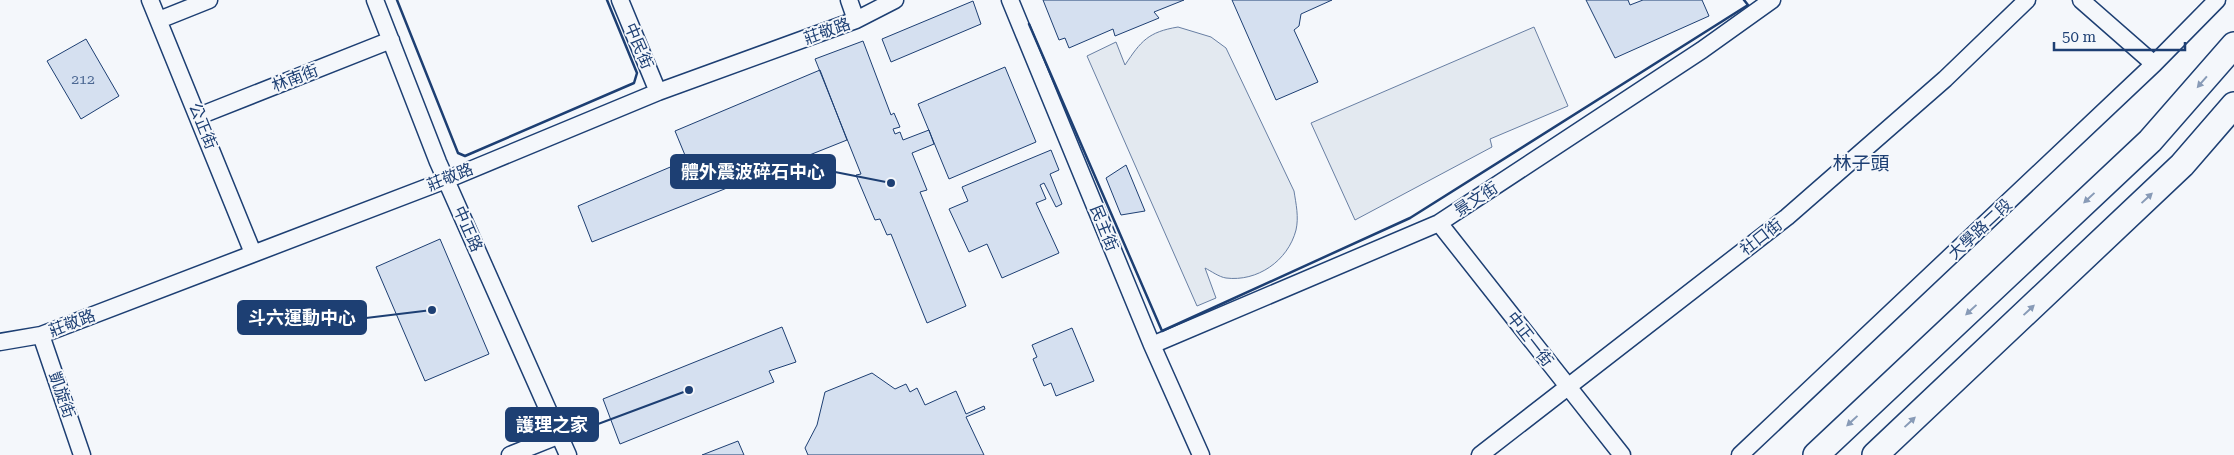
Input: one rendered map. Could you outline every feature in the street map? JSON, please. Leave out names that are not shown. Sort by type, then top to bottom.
[{"type":"main road","points":[[1816,455],[2150,141],[2234,45]]},
{"type":"main road","points":[[1875,455],[2182,165],[2234,105]]},
{"type":"street","name":"公正街","points":[[150,0],[199,116],[253,253]]},
{"type":"street","points":[[159,20],[209,0]]},
{"type":"street","name":"中正路","points":[[375,0],[446,180],[568,455]]},
{"type":"street","name":"中民街","points":[[620,0],[658,92]]},
{"type":"street","points":[[849,0],[856,20]]},
{"type":"street","name":"莊敬路","points":[[0,342],[41,334],[446,180],[658,92],[856,20],[895,0]]},
{"type":"street","name":"民主街","points":[[1010,0],[1152,345],[1201,455]]},
{"type":"street","name":"景文街","points":[[1152,345],[1439,223],[1702,50],[1772,0]]},
{"type":"street","name":"社口街","points":[[1480,455],[1787,217],[1945,79],[2026,0]]},
{"type":"street","points":[[2081,0],[2154,64]]},
{"type":"street","name":"大學路二段","points":[[1740,455],[2154,64],[2217,0]]},
{"type":"street","name":"林南街","points":[[199,116],[391,40]]},
{"type":"street","name":"中正一街","points":[[1439,223],[1622,455]]},
{"type":"street","name":"凱旋街","points":[[41,334],[82,455]]},
{"type":"street","points":[[510,455],[560,435]]},
{"type":"shaded area","points":[[1178,27],[1211,37],[1226,48],[1294,191],[1297,215],[1296,230],[1286,251],[1279,260],[1260,273],[1249,277],[1226,278],[1205,268],[1216,298],[1197,306],[1087,56],[1116,42],[1125,65],[1146,39],[1159,32]]},
{"type":"shaded area","points":[[1534,27],[1568,106],[1490,139],[1492,147],[1355,220],[1311,123]]},
{"type":"building","points":[[1043,0],[1184,0],[1154,12],[1159,18],[1115,36],[1113,29],[1069,48],[1065,38],[1059,40]]},
{"type":"building","points":[[1232,0],[1332,0],[1301,14],[1299,26],[1294,30],[1318,82],[1276,100]]},
{"type":"building","points":[[1586,0],[1628,0],[1630,5],[1643,0],[1702,0],[1709,16],[1615,58]]},
{"type":"building","points":[[973,1],[981,24],[891,62],[882,39]]},
{"type":"building","points":[[86,39],[119,96],[81,119],[47,61]]},
{"type":"building","points":[[863,41],[891,115],[894,113],[900,127],[893,129],[895,134],[900,132],[903,140],[929,130],[934,144],[912,153],[927,190],[920,192],[966,306],[927,323],[891,234],[887,235],[880,219],[875,220],[856,175],[861,174],[815,59]]},
{"type":"building","points":[[1005,67],[1036,142],[949,179],[918,104]]},
{"type":"building","points":[[820,70],[847,140],[592,242],[578,206],[687,160],[675,131]]},
{"type":"building","points":[[1051,150],[1059,170],[1050,174],[1062,204],[1056,207],[1044,183],[1040,185],[1046,199],[1036,203],[1059,253],[1002,278],[987,244],[969,252],[949,209],[968,201],[962,187]]},
{"type":"building","points":[[1126,165],[1145,211],[1121,215],[1106,178]]},
{"type":"building","points":[[440,239],[489,354],[425,381],[376,267]]},
{"type":"building","points":[[782,327],[796,362],[769,371],[774,382],[620,444],[603,399]]},
{"type":"building","points":[[1072,328],[1094,381],[1056,396],[1051,383],[1044,386],[1033,359],[1037,357],[1032,345]]},
{"type":"building","points":[[872,373],[895,389],[906,384],[910,392],[917,388],[925,405],[956,391],[966,414],[984,406],[985,409],[966,417],[984,455],[808,455],[805,448],[817,425],[825,392]]},
{"type":"building","points":[[738,441],[744,455],[702,455]]},
{"type":"wall","points":[[397,0],[458,153],[465,156],[634,83],[637,73],[607,0]]},
{"type":"wall","points":[[1029,24],[1162,331],[1410,218],[1748,5],[1744,0]]},
{"type":"place","name":"體外震波碎石中心","points":[[891,183]]},
{"type":"place","name":"斗六運動中心","points":[[432,310]]},
{"type":"place","name":"護理之家","points":[[689,390]]},
{"type":"district","name":"林子頭","points":[[1861,163]]}]
